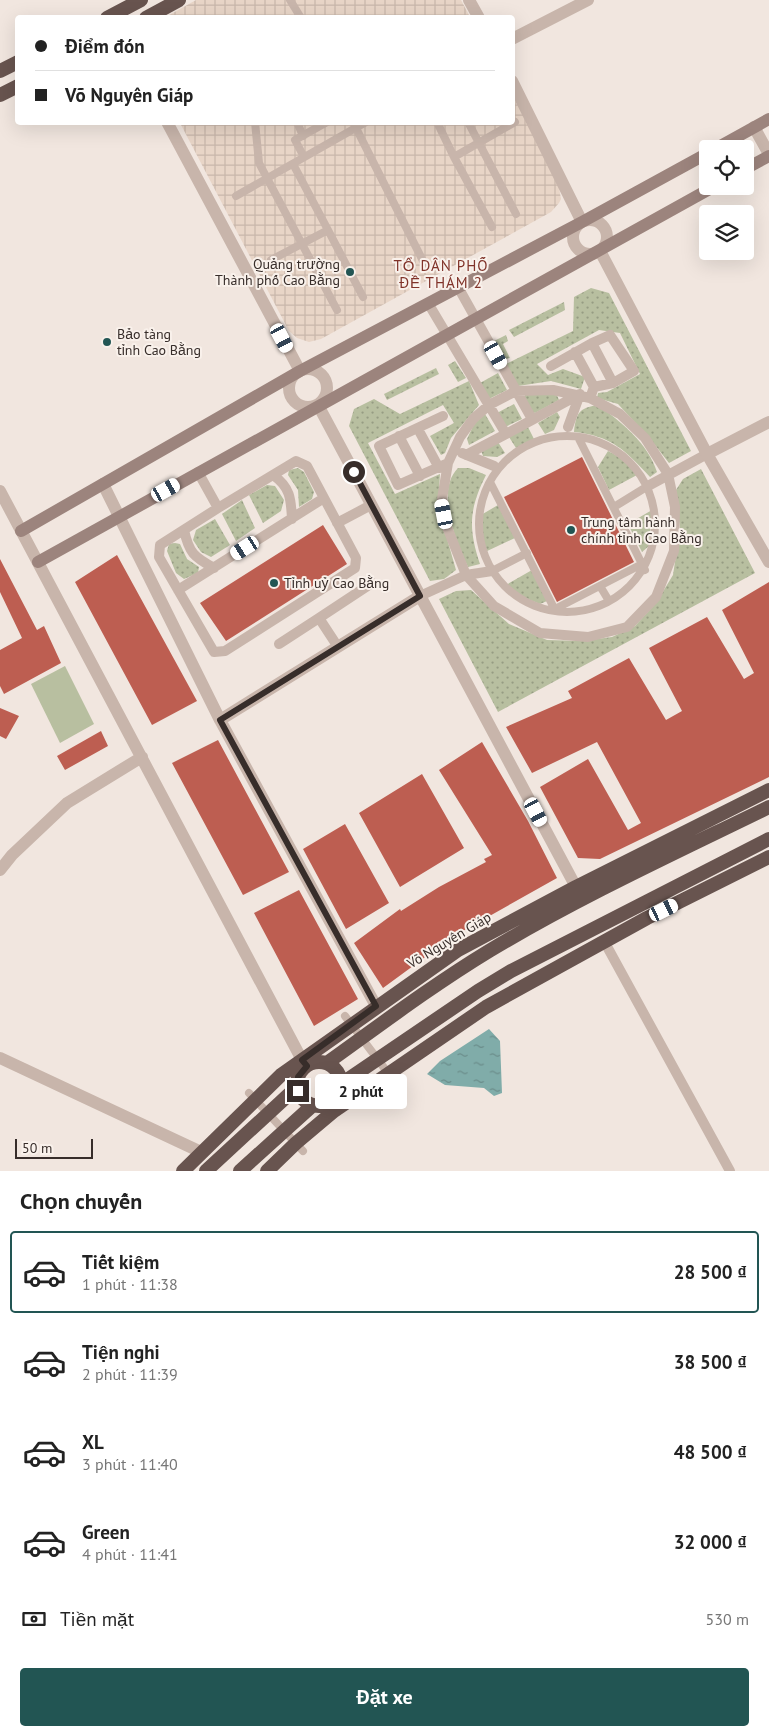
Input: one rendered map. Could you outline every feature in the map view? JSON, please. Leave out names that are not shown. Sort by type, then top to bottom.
[{"type":"highway","points":[[113,15],[141,0]]},
{"type":"highway","points":[[152,15],[179,0]]},
{"type":"highway","points":[[0,71],[15,64]]},
{"type":"highway","points":[[0,95],[15,88]]},
{"type":"highway","name":"Võ Nguyên Giáp","points":[[183,1171],[252,1096],[304,1063],[348,1020],[376,1006],[458,950],[576,887],[769,790]]},
{"type":"highway","points":[[327,1063],[482,956],[583,900],[769,807]]},
{"type":"highway","points":[[341,1084],[478,990],[511,971],[769,839]]},
{"type":"highway","points":[[297,1087],[302,1098],[313,1106],[335,1106],[392,1077],[486,1007],[604,942],[769,857]]},
{"type":"highway","points":[[576,887],[583,900]]},
{"type":"highway","points":[[268,1171],[300,1147],[335,1106],[340,1092],[339,1073],[327,1063],[304,1063]]},
{"type":"highway","name":"Võ Nguyên Giáp","points":[[210,1168],[297,1087],[298,1077],[304,1063]]},
{"type":"highway","points":[[240,1171],[313,1106]]},
{"type":"highway","points":[[201,1152],[210,1168]]},
{"type":"main road","points":[[731,140],[769,119]]},
{"type":"main road","points":[[754,164],[769,155]]},
{"type":"main road","points":[[21,531],[300,371],[699,158]]},
{"type":"main road","points":[[38,562],[699,195]]},
{"type":"street","points":[[290,0],[299,15]]},
{"type":"street","points":[[469,0],[477,15]]},
{"type":"street","points":[[515,38],[588,0]]},
{"type":"street","points":[[515,87],[582,222]]},
{"type":"street","points":[[169,125],[300,371]]},
{"type":"street","points":[[256,125],[259,163],[337,310]]},
{"type":"street","points":[[298,125],[303,136]]},
{"type":"street","points":[[304,157],[295,140],[322,125]]},
{"type":"street","points":[[236,196],[293,164],[354,125],[424,263]]},
{"type":"street","points":[[438,125],[492,227]]},
{"type":"street","points":[[470,125],[516,214]]},
{"type":"street","points":[[454,157],[510,125]]},
{"type":"street","points":[[754,127],[769,155]]},
{"type":"street","points":[[293,164],[363,297]]},
{"type":"street","points":[[594,221],[603,226],[607,237],[600,251],[594,254],[584,253],[575,246],[575,230],[582,222],[594,221]]},
{"type":"street","points":[[271,260],[328,230]]},
{"type":"street","points":[[600,251],[707,454],[769,562]]},
{"type":"street","points":[[458,287],[532,419]]},
{"type":"street","points":[[428,303],[506,434]]},
{"type":"street","points":[[551,366],[610,335],[634,371],[613,383],[594,387],[585,396],[564,438]]},
{"type":"street","points":[[592,343],[613,383]]},
{"type":"street","points":[[575,352],[594,387]]},
{"type":"street","points":[[312,370],[323,376],[327,389],[323,401],[318,405],[312,407],[300,406],[291,398],[289,392],[291,380],[300,371],[312,370]]},
{"type":"street","points":[[553,390],[585,396],[620,414],[645,438],[668,474],[675,507],[674,551],[656,597],[627,627],[588,637],[540,632],[494,606],[466,575],[447,528],[442,500],[444,466],[473,419],[489,406],[516,391],[553,390]]},
{"type":"street","points":[[466,455],[532,419],[585,396]]},
{"type":"street","points":[[318,405],[576,887]]},
{"type":"street","points":[[443,416],[379,446],[398,485],[444,466]]},
{"type":"street","points":[[614,507],[668,474],[769,422]]},
{"type":"street","points":[[418,429],[444,466]]},
{"type":"street","points":[[399,436],[420,476]]},
{"type":"street","points":[[564,438],[579,439],[623,454],[637,466],[648,486],[654,509],[656,535],[644,567],[609,601],[581,611],[532,605],[514,595],[498,581],[485,558],[477,534],[477,509],[495,468],[525,448],[540,442],[564,438]]},
{"type":"street","points":[[579,439],[644,567]]},
{"type":"street","points":[[454,450],[495,468]]},
{"type":"street","points":[[296,462],[307,466],[356,558],[355,568],[225,651],[214,652],[159,557],[160,545],[273,475],[296,462]]},
{"type":"street","points":[[198,472],[218,508]]},
{"type":"street","points":[[273,475],[284,483],[291,496],[292,519]]},
{"type":"street","points":[[490,482],[555,609]]},
{"type":"street","points":[[103,484],[220,720],[376,1006]]},
{"type":"street","points":[[0,491],[304,1063]]},
{"type":"street","points":[[178,590],[324,498]]},
{"type":"street","points":[[337,523],[371,505]]},
{"type":"street","points":[[184,530],[187,546],[196,558],[214,568]]},
{"type":"street","points":[[220,720],[420,596],[466,575],[492,571],[527,553]]},
{"type":"street","points":[[555,609],[600,586],[644,567]]},
{"type":"street","points":[[279,644],[372,583]]},
{"type":"street","points":[[600,586],[609,601]]},
{"type":"street","points":[[319,618],[338,647]]},
{"type":"street","points":[[0,870],[12,855],[67,803],[142,757]]},
{"type":"street","points":[[604,942],[730,1171]]},
{"type":"street","points":[[348,1020],[392,1077]]},
{"type":"street","points":[[0,1058],[201,1152]]},
{"type":"street","points":[[252,1096],[300,1147]]},
{"type":"green space","points":[[591,288],[609,293],[691,451],[669,463],[618,404],[597,398],[598,393],[607,392],[640,374],[620,333],[599,330],[537,364],[548,375],[563,369],[585,377],[581,389],[551,381],[518,386],[506,364],[573,331],[574,297]]},
{"type":"green space","points":[[564,302],[565,310],[514,337],[509,330]]},
{"type":"green space","points":[[506,335],[508,341],[503,344],[510,358],[502,360],[494,341]]},
{"type":"green space","points":[[455,361],[466,378],[458,382],[448,365]]},
{"type":"green space","points":[[436,368],[439,374],[387,400],[384,394]]},
{"type":"green space","points":[[498,373],[507,390],[489,399],[480,383]]},
{"type":"green space","points":[[469,381],[479,405],[451,438],[445,453],[441,455],[430,436],[454,423],[443,405],[368,443],[395,494],[440,474],[438,507],[456,570],[444,579],[430,581],[349,426],[354,409],[374,399],[400,414]]},
{"type":"green space","points":[[556,393],[559,400],[535,413],[530,411],[524,399],[525,395]]},
{"type":"green space","points":[[514,404],[522,419],[505,427],[497,413]]},
{"type":"green space","points":[[598,405],[633,434],[653,461],[657,472],[650,477],[617,446],[598,437],[574,432],[577,416],[580,412]]},
{"type":"green space","points":[[557,412],[560,417],[554,430],[545,434],[538,423]]},
{"type":"green space","points":[[485,414],[495,431],[469,445],[467,439],[474,424]]},
{"type":"green space","points":[[528,427],[534,439],[516,448],[509,437]]},
{"type":"green space","points":[[498,442],[505,453],[497,457],[483,456],[481,450]]},
{"type":"green space","points":[[608,451],[627,461],[637,475],[609,490],[598,467]]},
{"type":"green space","points":[[298,468],[304,472],[314,492],[312,499],[299,507],[298,490],[288,475],[289,470]]},
{"type":"green space","points":[[458,468],[469,468],[486,475],[476,498],[472,519],[473,540],[480,564],[468,567],[453,531],[448,503],[448,490],[451,478]]},
{"type":"green space","points":[[701,469],[755,573],[498,712],[439,599],[456,591],[471,590],[509,624],[547,640],[582,641],[612,637],[635,626],[656,603],[673,575],[680,529],[676,490],[683,479]]},
{"type":"green space","points":[[267,485],[275,486],[284,500],[281,511],[263,523],[249,495]]},
{"type":"green space","points":[[242,500],[255,528],[236,541],[222,514]]},
{"type":"green space","points":[[498,505],[515,538],[485,552],[480,533],[481,515]]},
{"type":"green space","points":[[652,510],[649,546],[642,552],[628,524]]},
{"type":"green space","points":[[215,519],[230,545],[211,557],[201,552],[193,540],[196,530]]},
{"type":"green space","points":[[169,544],[180,544],[187,559],[199,567],[198,573],[184,579],[176,573],[167,551]]},
{"type":"green space","points":[[532,570],[547,601],[540,604],[520,596],[506,585]]},
{"type":"green space","points":[[65,666],[94,724],[60,743],[31,684]]},
{"type":"shaded area","points":[[196,0],[461,0],[469,15],[169,15]]},
{"type":"shaded area","name":"Quảng trường Thành phố Cao Bằng","points":[[515,100],[558,182],[561,199],[551,212],[321,339],[309,342],[297,338],[289,331],[181,125],[515,125]]},
{"type":"water","points":[[489,1029],[500,1041],[502,1093],[494,1096],[484,1088],[445,1085],[427,1074],[440,1061]]},
{"type":"building","name":"Trung tâm hành chính tỉnh Cao Bằng","points":[[582,457],[634,562],[557,602],[504,497]]},
{"type":"building","name":"Tỉnh uỷ Cao Bằng","points":[[323,525],[347,564],[226,641],[200,603]]},
{"type":"building","points":[[117,555],[197,701],[152,725],[75,582]]},
{"type":"building","points":[[0,559],[37,630],[44,626],[61,663],[4,694],[0,686],[0,650],[22,638],[0,592]]},
{"type":"building","points":[[769,582],[769,777],[600,859],[578,858],[540,787],[588,759],[628,830],[641,823],[597,742],[532,773],[506,727],[572,698],[568,691],[629,658],[666,720],[682,711],[649,648],[707,617],[744,679],[754,673],[722,610]]},
{"type":"building","points":[[0,708],[19,716],[6,739],[0,736]]},
{"type":"building","points":[[101,731],[108,746],[65,770],[57,756]]},
{"type":"building","points":[[218,740],[289,872],[243,895],[172,763]]},
{"type":"building","points":[[482,742],[528,821],[557,878],[454,936],[383,988],[354,943],[400,909],[401,911],[439,887],[486,862],[484,859],[492,855],[439,770]]},
{"type":"building","points":[[422,774],[464,848],[400,887],[359,813]]},
{"type":"building","points":[[345,824],[389,903],[346,929],[303,849]]},
{"type":"building","points":[[299,890],[358,999],[314,1026],[254,913]]},
{"type":"place","name":"Quảng trường Thành phố Cao Bằng","points":[[350,272]]},
{"type":"place","name":"Bảo tàng tỉnh Cao Bằng","points":[[107,342]]},
{"type":"place","name":"Trung tâm hành chính tỉnh Cao Bằng","points":[[571,530]]},
{"type":"place","name":"Tỉnh uỷ Cao Bằng","points":[[274,583]]},
{"type":"district","name":"TỔ DÂN PHỐ ĐỀ THÁM 2","points":[[441,274]]},
{"type":"route","points":[[298,1091],[298,1077],[307,1066],[302,1060],[376,1006],[220,720],[420,596],[354,472]]}]
